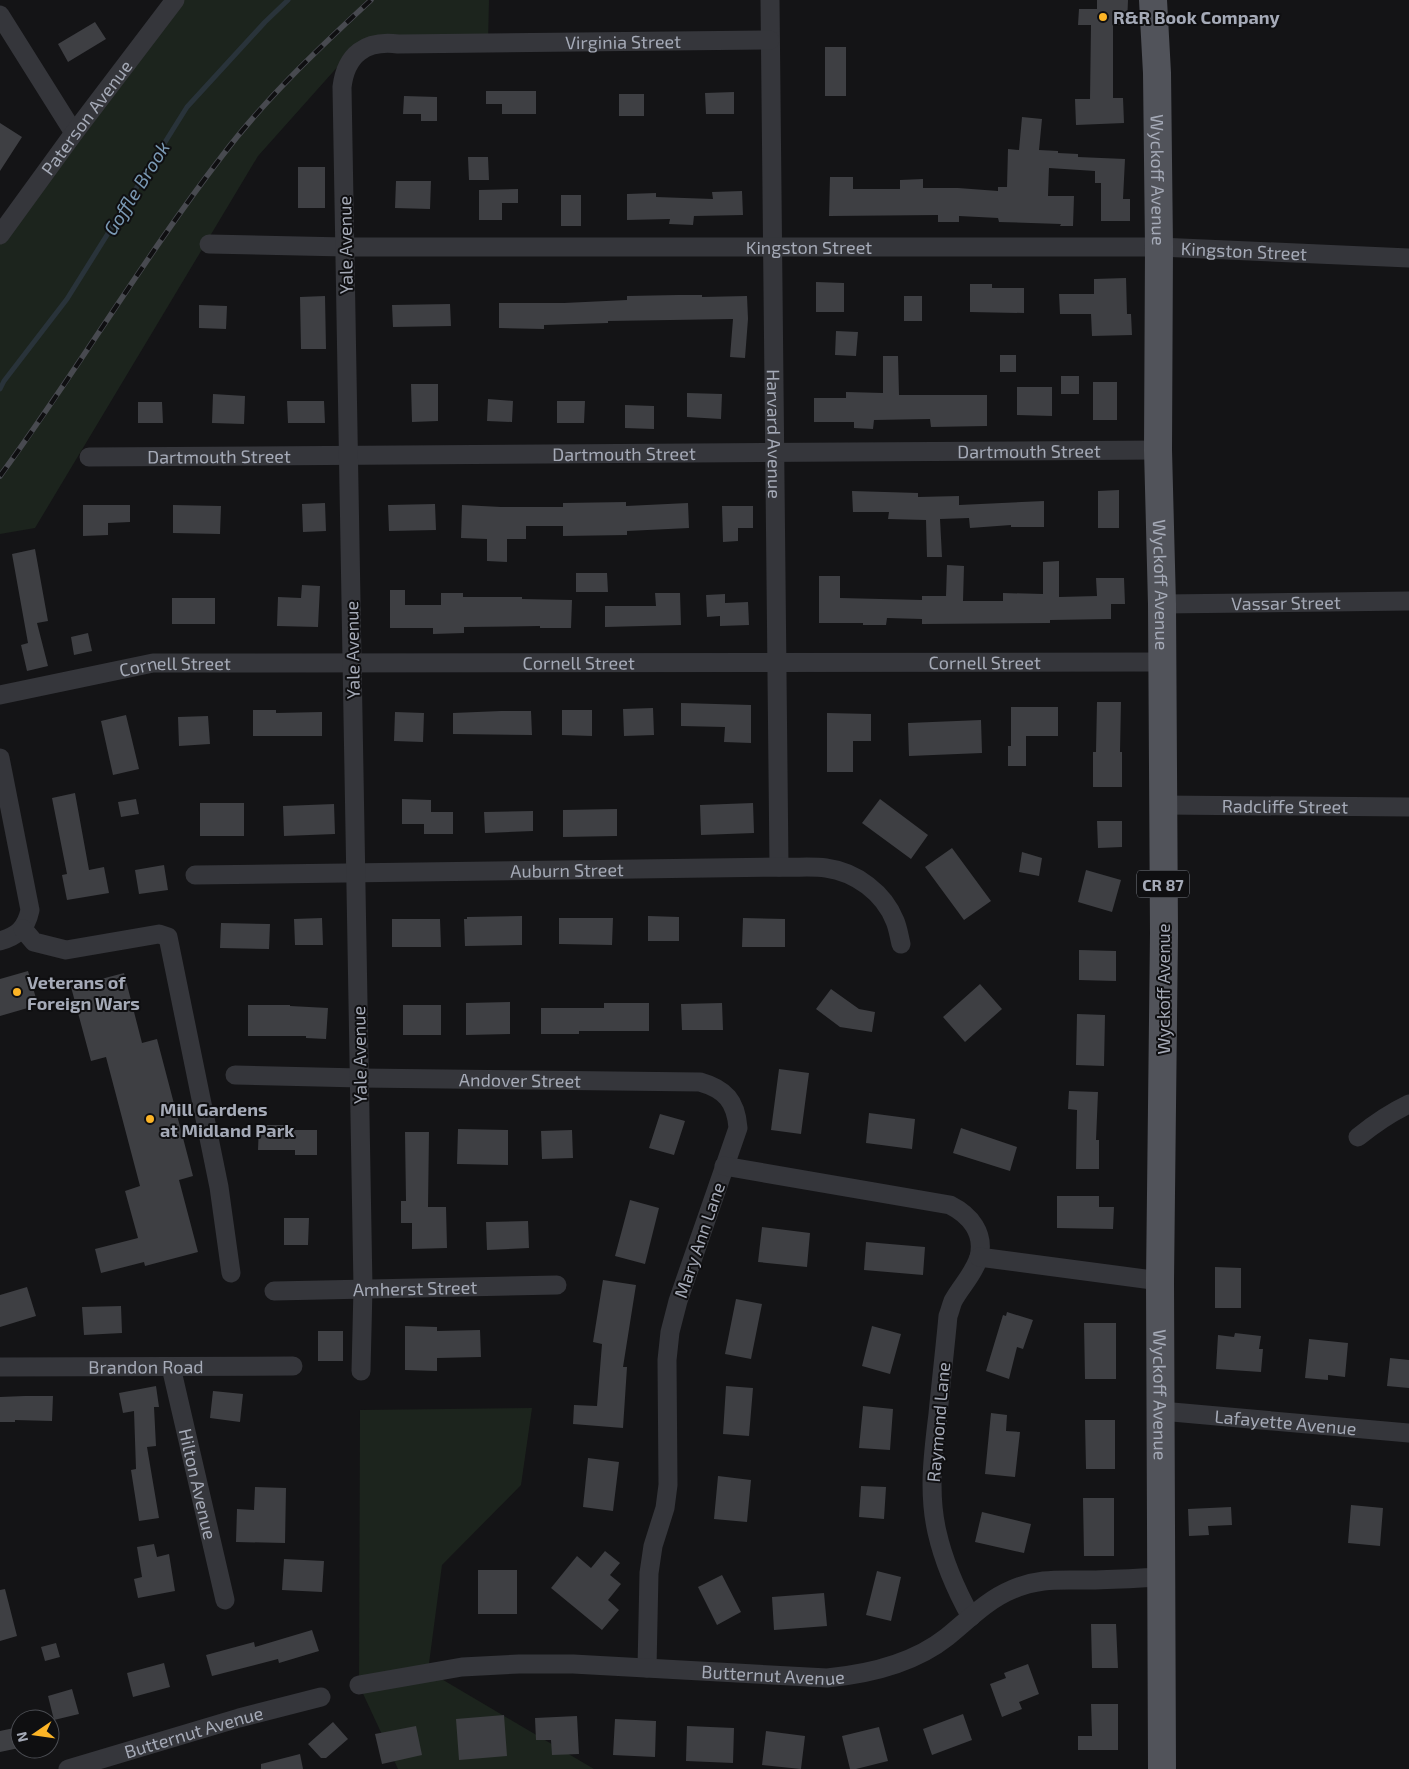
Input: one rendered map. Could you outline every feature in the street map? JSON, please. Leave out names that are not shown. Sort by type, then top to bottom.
[{"type":"main road","name":"Wyckoff Avenue","points":[[1153,0],[1157,73],[1159,247],[1158,450],[1162,604],[1164,933],[1160,1281],[1162,1769]]},
{"type":"street","name":"Paterson Avenue","points":[[0,235],[74,133],[175,0]]},
{"type":"street","name":"Harvard Avenue","points":[[770,0],[779,867]]},
{"type":"street","points":[[0,15],[74,133]]},
{"type":"street","name":"Virginia Street","points":[[475,43],[770,40]]},
{"type":"street","name":"Yale Avenue","points":[[361,1371],[363,1288],[360,1078],[342,87],[343,76],[348,63],[370,45],[384,42],[398,44],[475,43]]},
{"type":"street","name":"Kingston Street","points":[[209,244],[345,247],[1159,247],[1409,258]]},
{"type":"street","name":"Dartmouth Street","points":[[89,457],[1158,450]]},
{"type":"street","name":"Vassar Street","points":[[1162,604],[1409,601]]},
{"type":"street","name":"Cornell Street","points":[[0,694],[153,663],[1162,662]]},
{"type":"street","points":[[0,758],[30,903],[28,921],[23,929],[12,937],[0,941]]},
{"type":"street","name":"Radcliffe Street","points":[[1163,805],[1409,807]]},
{"type":"street","name":"Auburn Street","points":[[195,875],[779,867],[826,868],[844,872],[874,891],[886,905],[895,921],[901,944]]},
{"type":"street","points":[[23,929],[34,942],[66,950],[159,934],[168,937],[219,1187],[231,1273]]},
{"type":"street","name":"Andover Street","points":[[235,1075],[700,1082],[713,1086],[724,1093],[732,1104],[737,1116],[738,1128],[724,1166]]},
{"type":"street","points":[[1358,1137],[1384,1118],[1409,1104]]},
{"type":"street","name":"Mary Ann Lane","points":[[647,1668],[649,1572],[665,1508],[668,1486],[667,1360],[670,1332],[678,1301],[724,1166],[950,1205],[962,1211],[978,1231],[979,1257]]},
{"type":"street","points":[[979,1257],[1160,1281]]},
{"type":"street","name":"Raymond Lane","points":[[971,1617],[957,1591],[945,1562],[932,1500],[932,1468],[948,1316],[953,1301],[979,1257]]},
{"type":"street","name":"Amherst Street","points":[[274,1291],[557,1284]]},
{"type":"street","name":"Brandon Road","points":[[0,1367],[293,1366]]},
{"type":"street","name":"Hilton Avenue","points":[[171,1367],[225,1600]]},
{"type":"street","name":"Lafayette Avenue","points":[[1162,1411],[1409,1433]]},
{"type":"street","name":"Butternut Avenue","points":[[359,1685],[462,1667],[537,1664],[827,1678],[860,1675],[889,1667],[920,1654],[946,1638],[991,1601],[1011,1590],[1033,1582],[1056,1579],[1084,1580],[1162,1577]]},
{"type":"street","name":"Butternut Avenue","points":[[68,1769],[239,1718],[321,1697]]},
{"type":"shaded area","points":[[184,0],[489,0],[488,43],[357,45],[258,156],[35,528],[0,534],[0,244]]},
{"type":"shaded area","points":[[532,1408],[521,1485],[442,1565],[428,1671],[594,1769],[398,1769],[359,1685],[360,1410]]},
{"type":"building","points":[[1097,0],[1128,0],[1127,25],[1113,25],[1113,98],[1123,98],[1124,123],[1076,125],[1075,99],[1090,99],[1091,25],[1078,25],[1079,9],[1097,9]]},
{"type":"building","points":[[95,22],[106,39],[68,62],[58,44]]},
{"type":"building","points":[[825,47],[846,47],[846,96],[825,96]]},
{"type":"building","points":[[486,91],[536,91],[536,114],[502,114],[502,104],[486,104]]},
{"type":"building","points":[[734,92],[734,114],[706,114],[705,93]]},
{"type":"building","points":[[619,94],[644,94],[644,116],[619,116]]},
{"type":"building","points":[[404,96],[437,97],[437,121],[421,121],[421,114],[403,114]]},
{"type":"building","points":[[1022,117],[1042,119],[1039,150],[1078,154],[1078,157],[1125,159],[1123,199],[1130,199],[1130,221],[1101,221],[1101,183],[1095,183],[1095,171],[1049,168],[1048,196],[1074,196],[1073,226],[999,222],[998,218],[959,216],[959,222],[938,222],[938,215],[829,216],[830,177],[853,177],[853,189],[900,189],[900,180],[923,179],[923,188],[998,191],[998,187],[1007,187],[1008,149],[1019,150]]},
{"type":"building","points":[[0,123],[22,137],[0,171]]},
{"type":"building","points":[[468,157],[488,157],[489,180],[469,180]]},
{"type":"building","points":[[298,167],[325,167],[325,208],[298,208]]},
{"type":"building","points":[[396,181],[431,181],[430,209],[395,208]]},
{"type":"building","points":[[518,189],[518,203],[502,203],[502,220],[479,220],[479,190]]},
{"type":"building","points":[[742,191],[743,215],[694,216],[693,225],[669,224],[670,219],[627,220],[627,194],[656,193],[656,197],[713,199],[712,192]]},
{"type":"building","points":[[561,195],[581,195],[581,226],[561,226]]},
{"type":"building","points":[[1126,278],[1127,314],[1131,314],[1132,335],[1092,336],[1091,314],[1060,314],[1059,294],[1094,294],[1094,279]]},
{"type":"building","points":[[816,282],[844,283],[844,312],[816,312]]},
{"type":"building","points":[[970,284],[992,284],[992,288],[1024,288],[1024,313],[970,312]]},
{"type":"building","points":[[702,295],[702,297],[747,296],[748,319],[745,358],[730,357],[733,319],[608,321],[608,323],[544,325],[544,329],[499,328],[499,303],[564,303],[627,300],[627,296]]},
{"type":"building","points":[[325,296],[326,349],[301,349],[300,297]]},
{"type":"building","points":[[904,296],[922,296],[922,321],[904,321]]},
{"type":"building","points":[[450,304],[451,326],[393,327],[392,305]]},
{"type":"building","points":[[199,305],[227,306],[226,329],[199,328]]},
{"type":"building","points":[[836,331],[858,332],[856,356],[835,355]]},
{"type":"building","points":[[1000,355],[1016,355],[1016,372],[1000,372]]},
{"type":"building","points":[[883,356],[898,356],[899,395],[987,395],[987,426],[931,427],[930,419],[874,420],[873,429],[854,428],[854,422],[814,422],[814,398],[846,398],[846,392],[883,393]]},
{"type":"building","points":[[1061,376],[1079,376],[1079,394],[1061,394]]},
{"type":"building","points":[[1093,382],[1117,382],[1117,420],[1093,420]]},
{"type":"building","points":[[411,384],[438,384],[438,421],[412,422]]},
{"type":"building","points":[[1017,387],[1052,387],[1052,416],[1017,415]]},
{"type":"building","points":[[687,393],[722,394],[721,419],[687,417]]},
{"type":"building","points":[[213,394],[245,396],[244,424],[212,423]]},
{"type":"building","points":[[488,399],[513,401],[512,422],[487,421]]},
{"type":"building","points":[[287,401],[324,401],[325,423],[288,423]]},
{"type":"building","points":[[557,401],[585,401],[584,423],[557,423]]},
{"type":"building","points":[[138,402],[162,402],[163,423],[138,423]]},
{"type":"building","points":[[625,405],[654,406],[654,429],[625,428]]},
{"type":"building","points":[[1119,490],[1119,528],[1098,528],[1098,491]]},
{"type":"building","points":[[852,491],[918,493],[918,497],[959,496],[959,505],[1044,501],[1044,527],[1011,527],[1011,525],[970,528],[969,518],[940,519],[942,557],[927,557],[926,520],[888,519],[889,512],[853,512]]},
{"type":"building","points":[[626,502],[626,506],[688,503],[689,528],[627,531],[627,535],[563,536],[563,526],[526,526],[526,539],[507,539],[507,562],[487,561],[487,539],[461,538],[462,505],[563,507],[563,503]]},
{"type":"building","points":[[325,503],[326,531],[303,532],[302,504]]},
{"type":"building","points":[[435,504],[436,530],[389,531],[388,505]]},
{"type":"building","points":[[83,505],[130,505],[130,522],[108,523],[108,535],[83,536]]},
{"type":"building","points":[[173,505],[221,506],[220,534],[173,533]]},
{"type":"building","points":[[722,506],[753,506],[753,528],[738,528],[738,541],[723,542]]},
{"type":"building","points":[[35,549],[48,621],[37,623],[48,666],[27,671],[21,645],[28,643],[12,554]]},
{"type":"building","points":[[1059,561],[1059,597],[1097,596],[1096,578],[1124,578],[1125,604],[1111,604],[1111,619],[1050,620],[1050,623],[922,624],[922,619],[887,618],[886,625],[819,623],[819,576],[840,576],[840,598],[922,600],[922,596],[946,596],[947,565],[964,566],[963,601],[1003,601],[1003,593],[1043,594],[1043,562]]},
{"type":"building","points":[[576,573],[607,573],[608,592],[576,592]]},
{"type":"building","points":[[302,585],[320,586],[318,627],[277,626],[278,597],[301,598]]},
{"type":"building","points":[[390,590],[405,590],[405,605],[441,605],[441,593],[463,593],[463,597],[522,597],[522,599],[572,600],[571,628],[540,628],[540,626],[464,627],[464,633],[433,634],[433,628],[390,628]]},
{"type":"building","points":[[655,593],[680,593],[681,625],[605,627],[605,606],[656,606]]},
{"type":"building","points":[[725,594],[725,603],[748,602],[749,625],[720,626],[720,616],[707,617],[706,595]]},
{"type":"building","points":[[172,598],[215,598],[215,624],[172,624]]},
{"type":"building","points":[[88,633],[92,651],[74,655],[71,637]]},
{"type":"building","points":[[1097,702],[1121,702],[1120,752],[1122,752],[1122,787],[1093,787],[1093,752],[1096,752]]},
{"type":"building","points":[[681,703],[751,705],[751,743],[724,742],[725,727],[681,726]]},
{"type":"building","points":[[1011,707],[1058,707],[1058,736],[1026,736],[1026,766],[1008,766],[1008,746],[1011,746]]},
{"type":"building","points":[[653,708],[654,735],[624,736],[623,709]]},
{"type":"building","points":[[253,710],[276,710],[276,713],[322,712],[322,736],[253,736]]},
{"type":"building","points":[[562,710],[592,710],[592,736],[562,735]]},
{"type":"building","points":[[531,711],[532,735],[453,734],[453,713]]},
{"type":"building","points":[[395,712],[424,713],[423,742],[394,741]]},
{"type":"building","points":[[827,713],[871,714],[871,741],[853,741],[853,772],[827,772]]},
{"type":"building","points":[[126,715],[139,769],[113,775],[101,721]]},
{"type":"building","points":[[208,716],[210,744],[179,746],[178,717]]},
{"type":"building","points":[[981,720],[982,753],[909,756],[908,723]]},
{"type":"building","points":[[75,793],[89,870],[104,867],[109,893],[67,900],[62,875],[67,874],[52,798]]},
{"type":"building","points":[[136,799],[139,814],[121,817],[118,802]]},
{"type":"building","points":[[402,799],[431,800],[431,812],[453,812],[453,834],[424,834],[424,824],[402,824]]},
{"type":"building","points":[[880,799],[928,835],[911,859],[862,823]]},
{"type":"building","points":[[200,803],[244,803],[244,836],[200,836]]},
{"type":"building","points":[[753,803],[754,833],[701,835],[700,805]]},
{"type":"building","points":[[334,804],[335,834],[284,836],[283,806]]},
{"type":"building","points":[[617,809],[617,836],[563,837],[563,810]]},
{"type":"building","points":[[533,811],[533,831],[485,833],[484,812]]},
{"type":"building","points":[[1097,821],[1122,821],[1122,847],[1098,848]]},
{"type":"building","points":[[952,848],[991,901],[964,920],[925,867]]},
{"type":"building","points":[[1022,852],[1042,858],[1039,876],[1019,872]]},
{"type":"building","points":[[164,865],[168,890],[139,894],[135,870]]},
{"type":"building","points":[[1086,870],[1121,880],[1112,912],[1078,902]]},
{"type":"building","points":[[522,916],[522,945],[465,946],[464,919],[467,919],[467,917]]},
{"type":"building","points":[[648,916],[679,917],[679,941],[648,941]]},
{"type":"building","points":[[322,918],[323,945],[295,945],[294,919]]},
{"type":"building","points":[[559,918],[613,918],[612,945],[559,944]]},
{"type":"building","points":[[743,918],[785,919],[785,947],[742,947]]},
{"type":"building","points":[[392,919],[440,919],[441,947],[392,947]]},
{"type":"building","points":[[221,923],[270,924],[269,949],[220,948]]},
{"type":"building","points":[[1079,950],[1116,951],[1116,981],[1079,980]]},
{"type":"building","name":"Veterans of Foreign Wars","points":[[28,971],[38,1005],[0,1016],[0,979]]},
{"type":"building","name":"Mill Gardens at Midland Park","points":[[124,973],[142,1043],[157,1039],[193,1176],[179,1180],[198,1252],[145,1266],[144,1262],[101,1273],[95,1249],[138,1238],[125,1191],[140,1186],[106,1057],[91,1061],[71,987]]},
{"type":"building","points":[[980,984],[1002,1009],[965,1042],[943,1017]]},
{"type":"building","points":[[831,989],[859,1009],[875,1012],[872,1032],[840,1027],[816,1009]]},
{"type":"building","points":[[510,1002],[510,1034],[466,1035],[466,1003]]},
{"type":"building","points":[[604,1003],[649,1003],[649,1031],[579,1031],[579,1034],[541,1034],[541,1008],[604,1008]]},
{"type":"building","points":[[722,1003],[723,1030],[682,1030],[681,1004]]},
{"type":"building","points":[[248,1005],[290,1005],[328,1008],[326,1039],[306,1038],[306,1036],[248,1036]]},
{"type":"building","points":[[403,1005],[441,1005],[441,1035],[403,1035]]},
{"type":"building","points":[[1077,1014],[1105,1015],[1104,1066],[1076,1065]]},
{"type":"building","points":[[779,1069],[809,1073],[801,1134],[771,1130]]},
{"type":"building","points":[[1069,1091],[1098,1092],[1096,1140],[1099,1140],[1099,1169],[1076,1169],[1077,1110],[1068,1109]]},
{"type":"building","points":[[869,1113],[915,1119],[912,1149],[866,1143]]},
{"type":"building","points":[[660,1114],[685,1121],[674,1155],[649,1148]]},
{"type":"building","points":[[259,1125],[285,1125],[285,1130],[317,1130],[317,1155],[295,1155],[295,1150],[258,1150]]},
{"type":"building","points":[[961,1128],[1017,1147],[1010,1171],[953,1153]]},
{"type":"building","points":[[458,1129],[508,1130],[508,1165],[457,1164]]},
{"type":"building","points":[[572,1130],[573,1158],[542,1159],[541,1131]]},
{"type":"building","points":[[405,1132],[429,1132],[428,1207],[446,1207],[447,1248],[412,1249],[412,1223],[401,1223],[401,1201],[406,1201]]},
{"type":"building","points":[[1057,1196],[1099,1196],[1099,1207],[1114,1207],[1113,1229],[1057,1228]]},
{"type":"building","points":[[630,1200],[659,1208],[645,1264],[615,1256]]},
{"type":"building","points":[[284,1218],[309,1218],[308,1245],[284,1245]]},
{"type":"building","points":[[528,1221],[529,1248],[487,1250],[486,1222]]},
{"type":"building","points":[[762,1227],[810,1233],[807,1267],[758,1262]]},
{"type":"building","points":[[866,1242],[925,1247],[923,1275],[864,1270]]},
{"type":"building","points":[[1215,1267],[1241,1268],[1241,1308],[1215,1308]]},
{"type":"building","points":[[603,1280],[636,1285],[623,1367],[627,1367],[623,1428],[573,1424],[574,1405],[597,1406],[602,1344],[593,1342]]},
{"type":"building","points":[[27,1287],[36,1316],[0,1327],[0,1295]]},
{"type":"building","points":[[736,1299],[762,1304],[751,1359],[725,1354]]},
{"type":"building","points":[[121,1306],[122,1333],[84,1335],[82,1307]]},
{"type":"building","points":[[1007,1312],[1033,1320],[1023,1349],[1017,1347],[1009,1379],[986,1371],[1003,1315],[1006,1316]]},
{"type":"building","points":[[1084,1323],[1116,1323],[1116,1379],[1085,1379]]},
{"type":"building","points":[[405,1326],[437,1327],[437,1331],[480,1330],[481,1357],[437,1358],[437,1371],[405,1370]]},
{"type":"building","points":[[872,1326],[901,1334],[890,1374],[862,1366]]},
{"type":"building","points":[[318,1331],[343,1331],[343,1361],[318,1361]]},
{"type":"building","points":[[1235,1333],[1261,1336],[1259,1349],[1263,1349],[1261,1372],[1216,1369],[1218,1335],[1234,1337]]},
{"type":"building","points":[[1309,1339],[1348,1343],[1345,1377],[1328,1375],[1328,1380],[1305,1378]]},
{"type":"building","points":[[1390,1358],[1409,1360],[1409,1388],[1387,1386]]},
{"type":"building","points":[[156,1386],[159,1407],[154,1407],[156,1446],[147,1447],[159,1518],[139,1521],[131,1470],[136,1469],[134,1411],[123,1413],[119,1393]]},
{"type":"building","points":[[726,1386],[753,1388],[749,1436],[723,1434]]},
{"type":"building","points":[[213,1391],[243,1394],[240,1422],[210,1418]]},
{"type":"building","points":[[53,1396],[52,1421],[15,1420],[15,1422],[0,1422],[0,1397]]},
{"type":"building","points":[[863,1406],[893,1409],[890,1450],[859,1448]]},
{"type":"building","points":[[991,1413],[1007,1415],[1006,1431],[1020,1432],[1015,1477],[985,1474]]},
{"type":"building","points":[[1085,1420],[1115,1420],[1115,1469],[1086,1469]]},
{"type":"building","points":[[588,1458],[619,1462],[613,1511],[583,1507]]},
{"type":"building","points":[[718,1476],[751,1480],[747,1522],[714,1519]]},
{"type":"building","points":[[861,1486],[886,1487],[884,1519],[859,1517]]},
{"type":"building","points":[[255,1487],[286,1488],[285,1543],[236,1542],[237,1509],[254,1510]]},
{"type":"building","points":[[1083,1498],[1114,1498],[1114,1556],[1084,1556]]},
{"type":"building","points":[[1351,1505],[1383,1508],[1380,1546],[1348,1543]]},
{"type":"building","points":[[1231,1507],[1232,1525],[1208,1526],[1209,1535],[1189,1536],[1188,1509]]},
{"type":"building","points":[[982,1512],[1031,1524],[1024,1553],[975,1542]]},
{"type":"building","points":[[154,1544],[157,1557],[169,1554],[175,1591],[138,1598],[134,1579],[142,1577],[137,1547]]},
{"type":"building","points":[[605,1551],[620,1563],[610,1575],[621,1584],[608,1600],[619,1610],[602,1630],[551,1588],[577,1556],[591,1568]]},
{"type":"building","points":[[284,1559],[324,1561],[322,1592],[282,1590]]},
{"type":"building","points":[[478,1570],[517,1570],[517,1614],[478,1614]]},
{"type":"building","points":[[877,1571],[901,1577],[891,1621],[866,1615]]},
{"type":"building","points":[[722,1575],[741,1612],[717,1625],[698,1587]]},
{"type":"building","points":[[5,1589],[17,1636],[0,1641],[0,1590]]},
{"type":"building","points":[[824,1593],[827,1626],[774,1630],[772,1597]]},
{"type":"building","points":[[1091,1624],[1116,1624],[1118,1668],[1092,1668]]},
{"type":"building","points":[[312,1630],[319,1651],[279,1663],[278,1659],[212,1676],[206,1655],[254,1642],[255,1647]]},
{"type":"building","points":[[56,1643],[60,1657],[45,1661],[41,1647]]},
{"type":"building","points":[[164,1663],[170,1687],[133,1697],[127,1673]]},
{"type":"building","points":[[1028,1664],[1039,1694],[1019,1702],[1022,1709],[1002,1717],[990,1684],[1006,1678],[1004,1673]]},
{"type":"building","points":[[72,1689],[79,1714],[60,1719],[60,1709],[51,1709],[48,1696]]},
{"type":"building","points":[[1091,1704],[1118,1704],[1118,1750],[1078,1750],[1078,1736],[1092,1736]]},
{"type":"building","points":[[963,1714],[972,1740],[932,1755],[923,1729]]},
{"type":"building","points":[[504,1715],[507,1756],[459,1760],[456,1719]]},
{"type":"building","points":[[577,1716],[579,1754],[552,1755],[551,1740],[536,1740],[535,1718]]},
{"type":"building","points":[[615,1719],[656,1721],[655,1757],[613,1755]]},
{"type":"building","points":[[333,1722],[348,1739],[326,1758],[321,1758],[308,1744]]},
{"type":"building","points":[[416,1726],[422,1755],[382,1764],[375,1734]]},
{"type":"building","points":[[687,1726],[734,1728],[733,1763],[686,1761]]},
{"type":"building","points":[[879,1727],[888,1761],[850,1769],[842,1736]]},
{"type":"building","points":[[10,1729],[10,1750],[0,1752],[0,1731]]},
{"type":"building","points":[[766,1731],[805,1736],[801,1769],[762,1765]]},
{"type":"building","points":[[300,1754],[303,1769],[261,1769],[261,1764]]},
{"type":"waterway","name":"Goffle Brook","points":[[0,389],[4,381],[67,299],[187,107],[265,22],[288,0]]},
{"type":"railway","points":[[0,476],[165,235],[222,156],[274,95],[371,0]]},
{"type":"place","name":"R&R Book Company","points":[[1103,17]]},
{"type":"place","name":"Veterans of Foreign Wars","points":[[17,992]]},
{"type":"place","name":"Mill Gardens at Midland Park","points":[[150,1119]]}]
